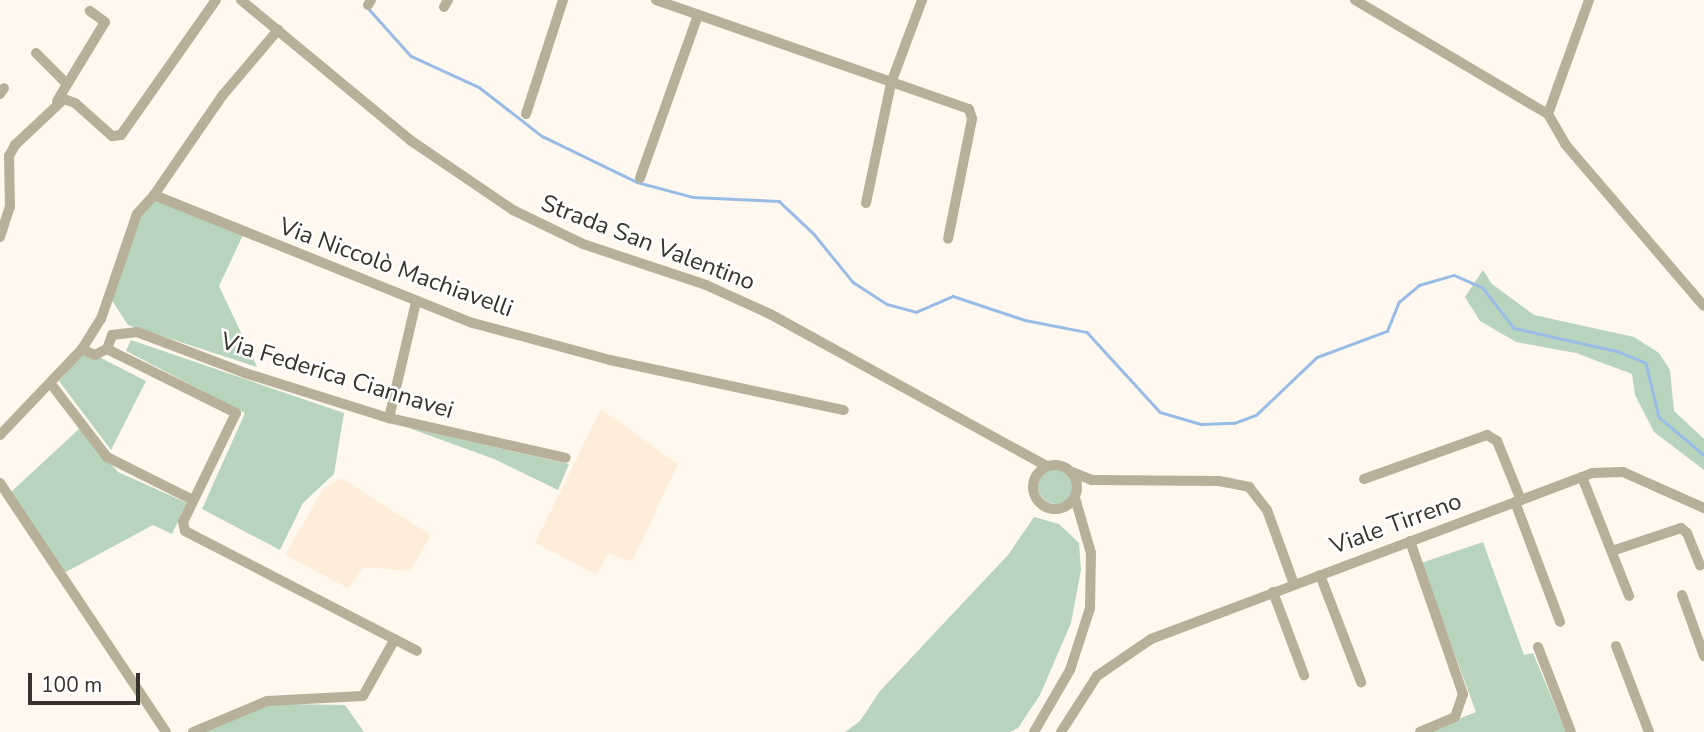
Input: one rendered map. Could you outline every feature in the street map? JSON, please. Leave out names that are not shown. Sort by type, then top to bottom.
[{"type":"street","points":[[57,101],[72,101],[112,136],[121,135],[216,0]]},
{"type":"street","name":"Strada San Valentino","points":[[241,0],[411,140],[520,214],[596,249],[758,308],[1032,461],[1046,466]]},
{"type":"street","points":[[526,114],[563,0]]},
{"type":"street","points":[[656,0],[972,113],[948,239]]},
{"type":"street","points":[[866,202],[891,83],[922,0]]},
{"type":"street","points":[[1355,0],[1548,114],[1565,144],[1704,306]]},
{"type":"street","points":[[1548,114],[1589,0]]},
{"type":"street","points":[[0,237],[10,201],[9,153],[57,101],[105,22],[90,11]]},
{"type":"street","points":[[640,178],[698,15]]},
{"type":"street","points":[[0,435],[82,349],[102,318],[137,214],[154,195],[222,96],[278,30]]},
{"type":"street","points":[[36,53],[66,83]]},
{"type":"street","name":"Via Niccolò Machiavelli","points":[[154,195],[473,323],[610,360],[844,410]]},
{"type":"street","points":[[389,418],[416,302]]},
{"type":"street","name":"Via Federica Ciannavei","points":[[107,349],[112,335],[137,332],[245,373],[389,418],[566,458]]},
{"type":"street","points":[[82,349],[95,355],[107,349],[236,413],[183,522],[186,532],[417,651]]},
{"type":"street","points":[[51,384],[107,457],[193,500]]},
{"type":"street","points":[[1364,479],[1487,435],[1497,441],[1560,622]]},
{"type":"street","points":[[1032,461],[1036,475],[1033,489],[1038,502],[1050,509],[1064,507],[1082,517]]},
{"type":"street","points":[[1036,475],[1046,466],[1060,465],[1092,480],[1224,482],[1249,487],[1267,510],[1294,584]]},
{"type":"street","points":[[1034,732],[1070,670],[1090,608],[1093,566],[1072,471]]},
{"type":"street","name":"Viale Tirreno","points":[[1061,732],[1083,693],[1107,666],[1160,635],[1582,477],[1600,471],[1623,472],[1704,508]]},
{"type":"street","points":[[1582,477],[1629,596]]},
{"type":"street","points":[[1064,507],[1092,480]]},
{"type":"street","points":[[0,483],[166,732]]},
{"type":"street","points":[[1612,551],[1683,529],[1700,565]]},
{"type":"street","points":[[1410,541],[1463,694],[1458,714],[1420,732]]},
{"type":"street","points":[[1320,575],[1361,682]]},
{"type":"street","points":[[1273,592],[1304,675]]},
{"type":"street","points":[[1682,595],[1701,638],[1704,656]]},
{"type":"street","points":[[193,732],[267,701],[359,698],[370,689],[395,639]]},
{"type":"street","points":[[1616,646],[1649,732]]},
{"type":"street","points":[[1538,647],[1571,732]]},
{"type":"shaded area","points":[[601,409],[678,464],[632,561],[608,554],[596,574],[535,543]]},
{"type":"shaded area","points":[[341,478],[431,535],[410,571],[364,567],[348,588],[285,555],[323,489]]},
{"type":"green space","points":[[154,195],[244,233],[219,286],[257,367],[128,325],[109,296],[134,220]]},
{"type":"green space","points":[[1483,270],[1492,284],[1534,315],[1634,337],[1659,353],[1670,370],[1674,411],[1704,439],[1704,470],[1654,432],[1635,395],[1632,374],[1576,353],[1516,342],[1480,321],[1465,297]]},
{"type":"green space","points":[[131,340],[344,413],[334,474],[303,503],[280,550],[202,509],[245,413],[126,351]]},
{"type":"green space","points":[[81,354],[101,358],[146,381],[111,450],[59,381]]},
{"type":"green space","points":[[406,427],[569,464],[558,490],[494,459]]},
{"type":"green space","points":[[80,428],[118,472],[187,503],[172,534],[153,525],[64,573],[11,492]]},
{"type":"green space","points":[[1056,468],[1069,473],[1074,486],[1069,499],[1056,504],[1043,499],[1038,486],[1043,473]]},
{"type":"green space","points":[[1034,517],[1059,524],[1079,543],[1081,570],[1071,623],[1040,695],[1018,728],[1010,732],[845,732],[860,721],[880,691],[1008,555]]},
{"type":"green space","points":[[1483,542],[1524,655],[1533,653],[1566,732],[1426,732],[1476,712],[1421,563]]},
{"type":"green space","points":[[282,704],[345,705],[364,732],[203,732],[257,707]]},
{"type":"waterway","points":[[369,9],[411,56],[479,87],[542,136],[637,182],[693,197],[779,201],[814,234],[853,282],[887,304],[916,312],[953,296],[1025,320],[1087,332],[1160,412],[1201,424],[1234,423],[1256,415],[1317,357],[1387,331],[1399,302],[1419,285],[1454,275],[1483,288],[1514,328],[1617,351],[1646,363],[1659,417],[1704,455]]}]
